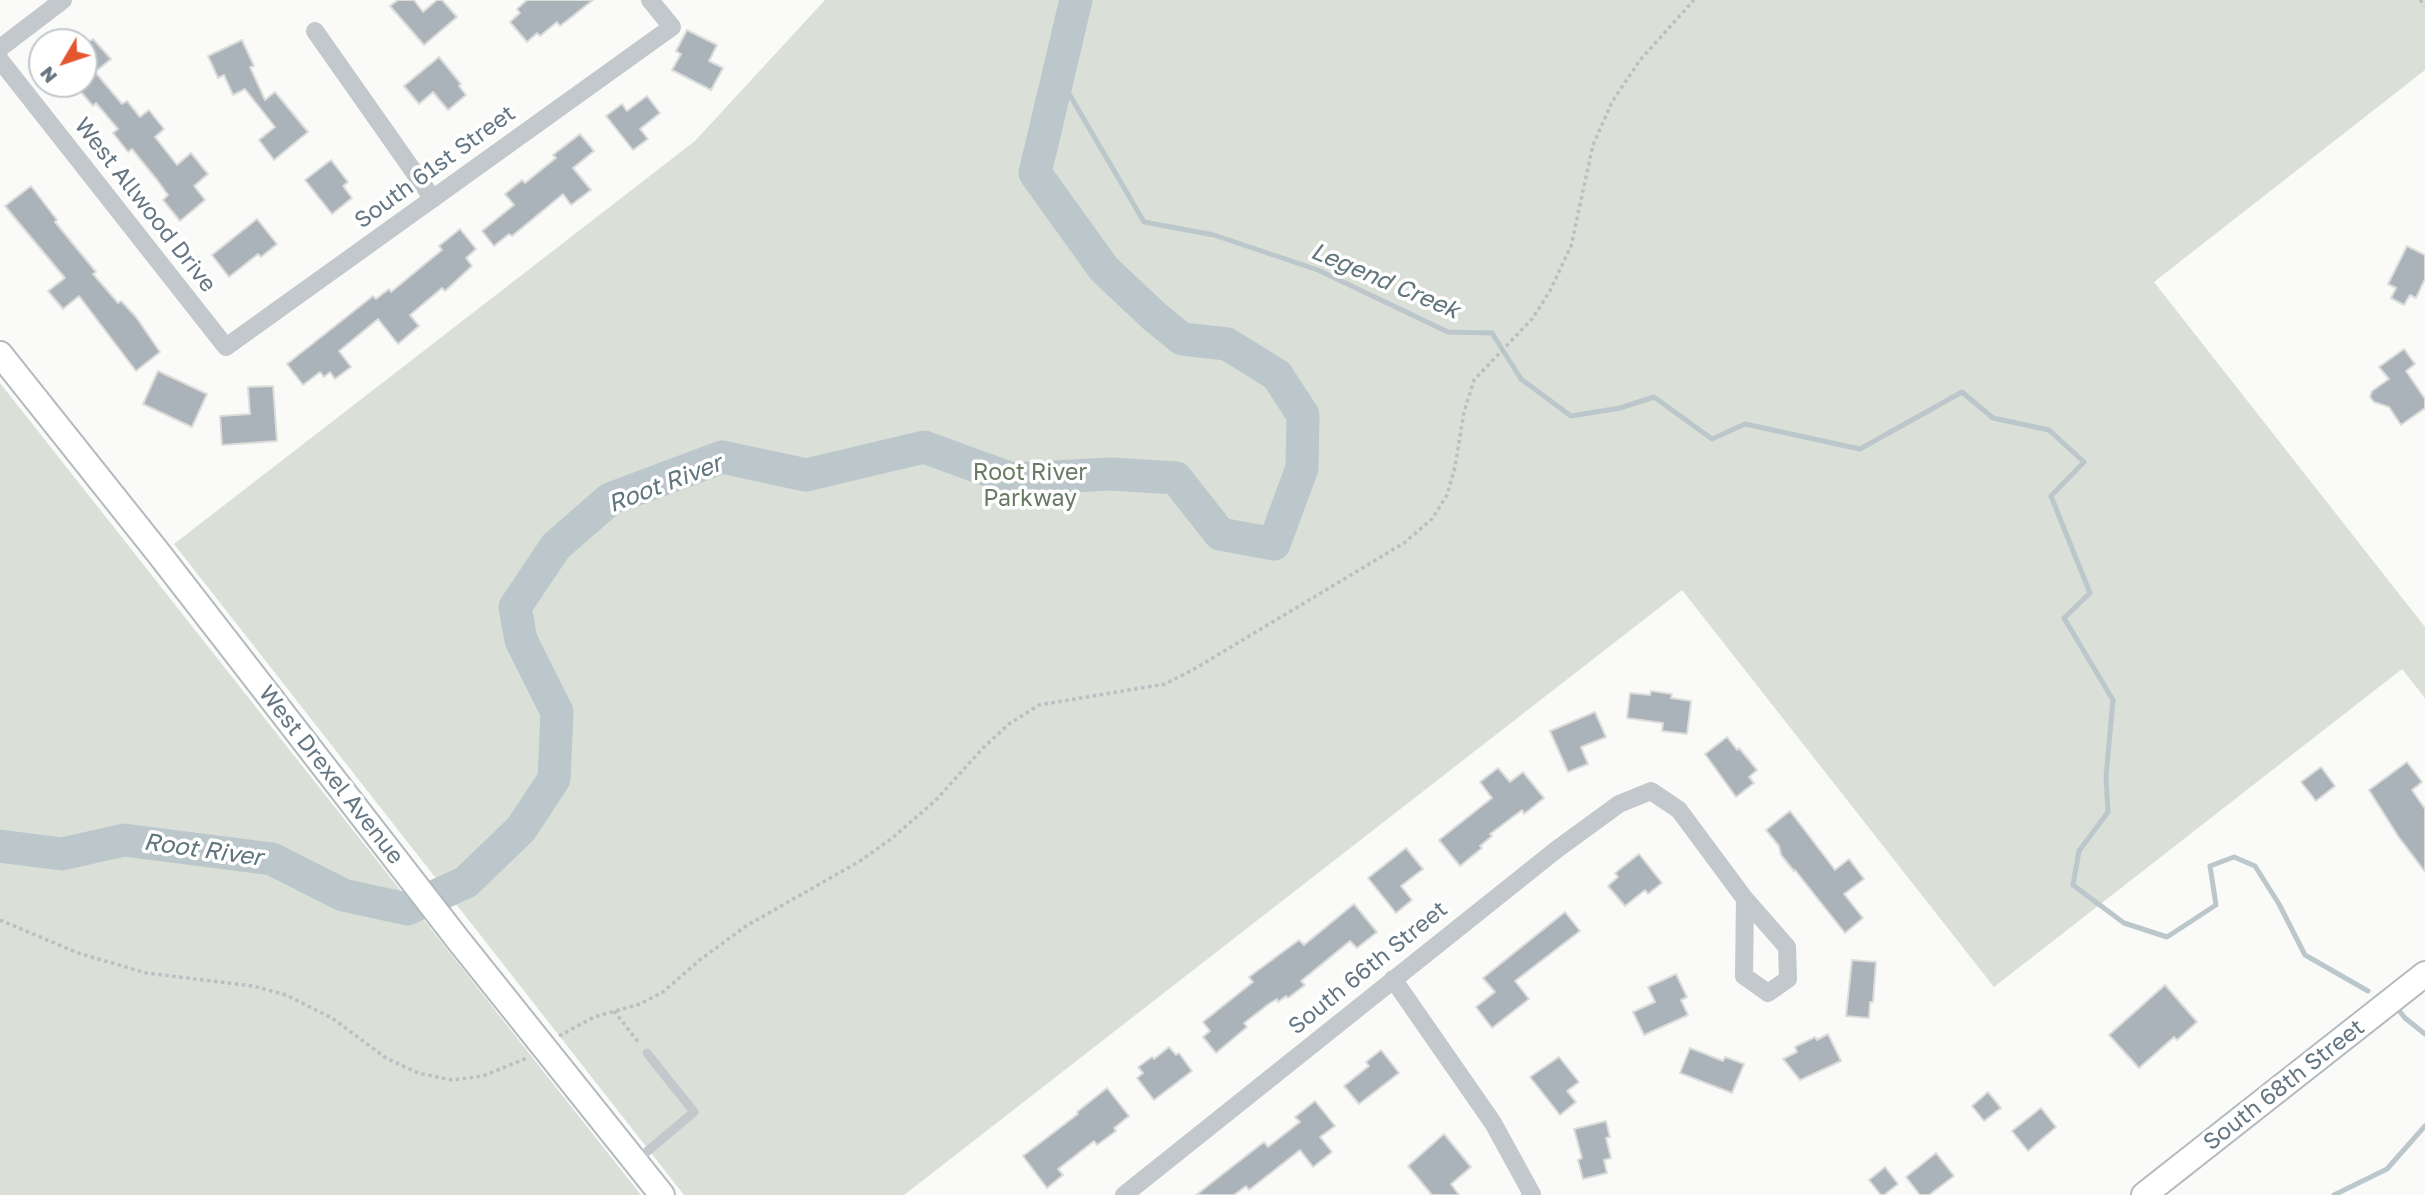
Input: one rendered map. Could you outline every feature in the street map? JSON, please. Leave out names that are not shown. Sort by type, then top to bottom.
[{"type":"street","points":[[0,48],[63,0]]},
{"type":"street","name":"South 61st Street","points":[[226,347],[672,27],[650,0]]},
{"type":"street","points":[[315,31],[433,200]]},
{"type":"street","name":"West Allwood Drive","points":[[0,60],[226,347]]},
{"type":"street","name":"West Drexel Avenue","points":[[0,354],[459,941],[662,1195]]},
{"type":"street","name":"South 66th Street","points":[[1124,1195],[1556,850],[1619,804],[1651,791],[1679,810],[1745,899]]},
{"type":"street","points":[[1745,899],[1787,947],[1788,979],[1768,993],[1744,976],[1745,899]]},
{"type":"street","name":"South 68th Street","points":[[2144,1195],[2425,974]]},
{"type":"street","points":[[1393,979],[1493,1123],[1531,1194]]},
{"type":"lane","points":[[635,1161],[694,1112],[647,1053]]},
{"type":"path","points":[[562,1034],[594,1017],[640,1004],[663,992],[701,959],[746,926],[859,861],[891,839],[935,801],[983,748],[1009,724],[1039,705],[1165,684],[1404,543],[1432,519],[1447,495],[1474,380],[1532,319],[1550,291],[1571,246],[1593,145],[1612,102],[1640,60],[1694,0]]},
{"type":"path","points":[[2420,0],[2425,6]]},
{"type":"path","points":[[0,920],[78,953],[146,973],[253,986],[286,995],[332,1018],[386,1058],[418,1073],[452,1080],[483,1076],[528,1057]]},
{"type":"path","points":[[614,1011],[647,1053]]},
{"type":"green space","name":"Root River Parkway","points":[[825,0],[2425,0],[2425,70],[2154,282],[2425,627],[2425,698],[2402,669],[1994,987],[1682,590],[904,1195],[684,1195],[174,544],[695,141]]},
{"type":"green space","points":[[0,383],[641,1195],[0,1195]]},
{"type":"building","points":[[398,0],[414,0],[423,12],[437,0],[442,0],[457,17],[424,45],[390,6]]},
{"type":"building","points":[[527,0],[593,0],[560,26],[557,22],[540,36],[537,33],[527,42],[510,22],[520,13],[517,9]]},
{"type":"building","points":[[687,30],[717,45],[709,61],[723,68],[711,90],[672,70],[681,54],[676,51]]},
{"type":"building","points":[[242,40],[254,66],[250,67],[265,100],[275,92],[308,132],[274,160],[259,140],[275,127],[245,89],[233,95],[224,75],[218,78],[208,56]]},
{"type":"building","points":[[98,45],[111,59],[98,70]]},
{"type":"building","points":[[439,57],[461,84],[459,86],[466,95],[448,110],[433,92],[419,104],[404,86]]},
{"type":"building","points":[[98,76],[122,104],[127,101],[140,117],[149,110],[164,129],[155,137],[177,165],[191,153],[208,174],[194,186],[205,200],[180,221],[163,200],[168,195],[158,181],[132,149],[128,152],[113,133],[118,129],[96,103],[93,106],[86,98],[98,98]]},
{"type":"building","points":[[647,96],[660,113],[640,129],[648,139],[633,150],[606,116],[622,104],[627,111]]},
{"type":"building","points":[[580,134],[594,151],[573,168],[591,190],[571,205],[563,194],[512,236],[509,234],[494,246],[482,231],[514,205],[505,194],[522,180],[525,183],[556,158],[553,155]]},
{"type":"building","points":[[331,160],[348,182],[343,186],[352,198],[332,214],[305,180]]},
{"type":"building","points":[[31,186],[57,220],[55,222],[96,272],[93,274],[118,303],[121,301],[136,317],[160,352],[136,371],[79,296],[63,309],[48,291],[65,278],[5,206]]},
{"type":"building","points":[[257,219],[277,244],[261,257],[258,254],[229,277],[212,255]]},
{"type":"building","points":[[460,229],[476,249],[466,258],[472,266],[445,291],[442,288],[410,315],[419,326],[398,344],[378,319],[339,351],[351,367],[335,379],[330,372],[324,377],[320,372],[303,385],[287,364],[373,296],[376,299],[389,289],[391,292],[442,250],[439,246]]},
{"type":"building","points":[[2407,246],[2425,255],[2425,279],[2416,298],[2410,295],[2404,305],[2391,298],[2396,288],[2388,284]]},
{"type":"building","points":[[2404,349],[2415,364],[2406,371],[2425,399],[2425,408],[2401,425],[2389,407],[2374,402],[2370,397],[2372,391],[2389,379],[2379,367]]},
{"type":"building","points":[[158,371],[207,394],[192,427],[143,404]]},
{"type":"building","points":[[273,386],[277,441],[222,445],[220,416],[250,414],[248,387]]},
{"type":"building","points":[[1651,691],[1672,694],[1671,698],[1691,701],[1687,734],[1662,731],[1663,723],[1627,718],[1630,693],[1650,695]]},
{"type":"building","points":[[1595,712],[1606,737],[1581,747],[1588,764],[1568,772],[1550,731]]},
{"type":"building","points":[[1727,737],[1757,770],[1749,777],[1754,783],[1736,797],[1705,754]]},
{"type":"building","points":[[2407,762],[2422,782],[2412,790],[2425,809],[2425,872],[2369,790]]},
{"type":"building","points":[[2321,767],[2335,786],[2316,801],[2301,782]]},
{"type":"building","points":[[1498,768],[1510,782],[1523,772],[1544,798],[1524,814],[1522,810],[1490,834],[1492,836],[1480,846],[1482,848],[1460,866],[1439,840],[1492,798],[1480,782]]},
{"type":"building","points":[[1790,811],[1835,870],[1849,859],[1864,879],[1844,894],[1863,918],[1845,933],[1781,855],[1779,846],[1766,830]]},
{"type":"building","points":[[1406,848],[1423,869],[1401,886],[1412,900],[1396,913],[1368,878]]},
{"type":"building","points":[[1639,854],[1662,883],[1648,894],[1645,890],[1625,906],[1608,886],[1618,877],[1615,873]]},
{"type":"building","points":[[1354,904],[1377,932],[1357,948],[1350,941],[1301,981],[1305,985],[1288,998],[1286,996],[1278,1002],[1277,999],[1270,1003],[1244,1023],[1247,1027],[1216,1053],[1203,1037],[1210,1031],[1203,1022],[1253,982],[1249,977],[1299,940],[1304,945]]},
{"type":"building","points":[[1565,912],[1580,931],[1515,981],[1529,999],[1492,1028],[1476,1007],[1495,992],[1483,978]]},
{"type":"building","points":[[1852,960],[1876,962],[1869,1018],[1846,1016]]},
{"type":"building","points":[[1676,974],[1687,997],[1681,1000],[1688,1015],[1644,1035],[1633,1012],[1655,1002],[1648,987]]},
{"type":"building","points":[[2165,985],[2197,1022],[2177,1040],[2174,1037],[2139,1068],[2109,1035]]},
{"type":"building","points":[[1828,1034],[1841,1061],[1800,1080],[1783,1059],[1797,1052],[1795,1047]]},
{"type":"building","points":[[1169,1047],[1176,1055],[1179,1053],[1192,1071],[1154,1100],[1137,1078],[1143,1073],[1138,1067]]},
{"type":"building","points":[[1690,1048],[1723,1061],[1725,1057],[1744,1064],[1732,1093],[1680,1073]]},
{"type":"building","points":[[1381,1050],[1399,1073],[1359,1104],[1344,1086],[1369,1066],[1366,1062]]},
{"type":"building","points":[[1559,1057],[1579,1082],[1567,1091],[1576,1102],[1560,1115],[1530,1077]]},
{"type":"building","points":[[1107,1088],[1129,1116],[1114,1128],[1116,1131],[1097,1145],[1094,1141],[1058,1169],[1063,1175],[1047,1188],[1023,1156]]},
{"type":"building","points":[[1988,1092],[2001,1108],[1984,1121],[1972,1106]]},
{"type":"building","points":[[1315,1101],[1335,1126],[1320,1137],[1332,1152],[1313,1167],[1300,1150],[1249,1190],[1246,1186],[1234,1195],[1196,1195],[1264,1142],[1268,1147],[1300,1122],[1295,1117]]},
{"type":"building","points":[[2041,1108],[2056,1127],[2028,1151],[2012,1131]]},
{"type":"building","points":[[1606,1121],[1610,1137],[1606,1138],[1611,1158],[1604,1160],[1607,1173],[1583,1179],[1578,1160],[1582,1158],[1574,1129]]},
{"type":"building","points":[[1444,1134],[1471,1167],[1451,1184],[1459,1195],[1432,1195],[1408,1166]]},
{"type":"building","points":[[1936,1153],[1954,1176],[1929,1195],[1920,1195],[1906,1177]]},
{"type":"building","points":[[1885,1167],[1898,1184],[1881,1195],[1869,1180]]},
{"type":"waterway","name":"Root River","points":[[0,846],[62,854],[124,840],[272,859],[343,895],[407,909],[466,882],[521,829],[554,779],[557,712],[521,640],[515,607],[556,546],[610,499],[722,457],[806,475],[924,447],[1012,479],[1111,474],[1176,478],[1220,534],[1274,544],[1302,468],[1303,415],[1277,375],[1227,344],[1182,339],[1155,317],[1104,269],[1035,173],[1076,0]]},
{"type":"waterway","name":"Legend Creek","points":[[1069,31],[1074,63],[1068,92],[1144,222],[1214,235],[1318,270],[1448,332],[1492,333],[1521,379],[1571,416],[1620,408],[1654,397],[1712,439],[1745,424],[1860,449],[1962,392],[1993,418],[2049,430],[2084,462],[2051,496],[2090,593],[2064,618],[2113,700],[2106,777],[2108,812],[2079,851],[2073,885],[2124,923],[2167,937],[2216,905],[2210,866],[2234,857],[2255,866],[2279,904],[2305,955],[2368,991]]},
{"type":"waterway","name":"Legend Creek","points":[[2398,1009],[2425,1034]]},
{"type":"waterway","name":"Legend Creek","points":[[2334,1195],[2387,1169],[2425,1126]]}]
